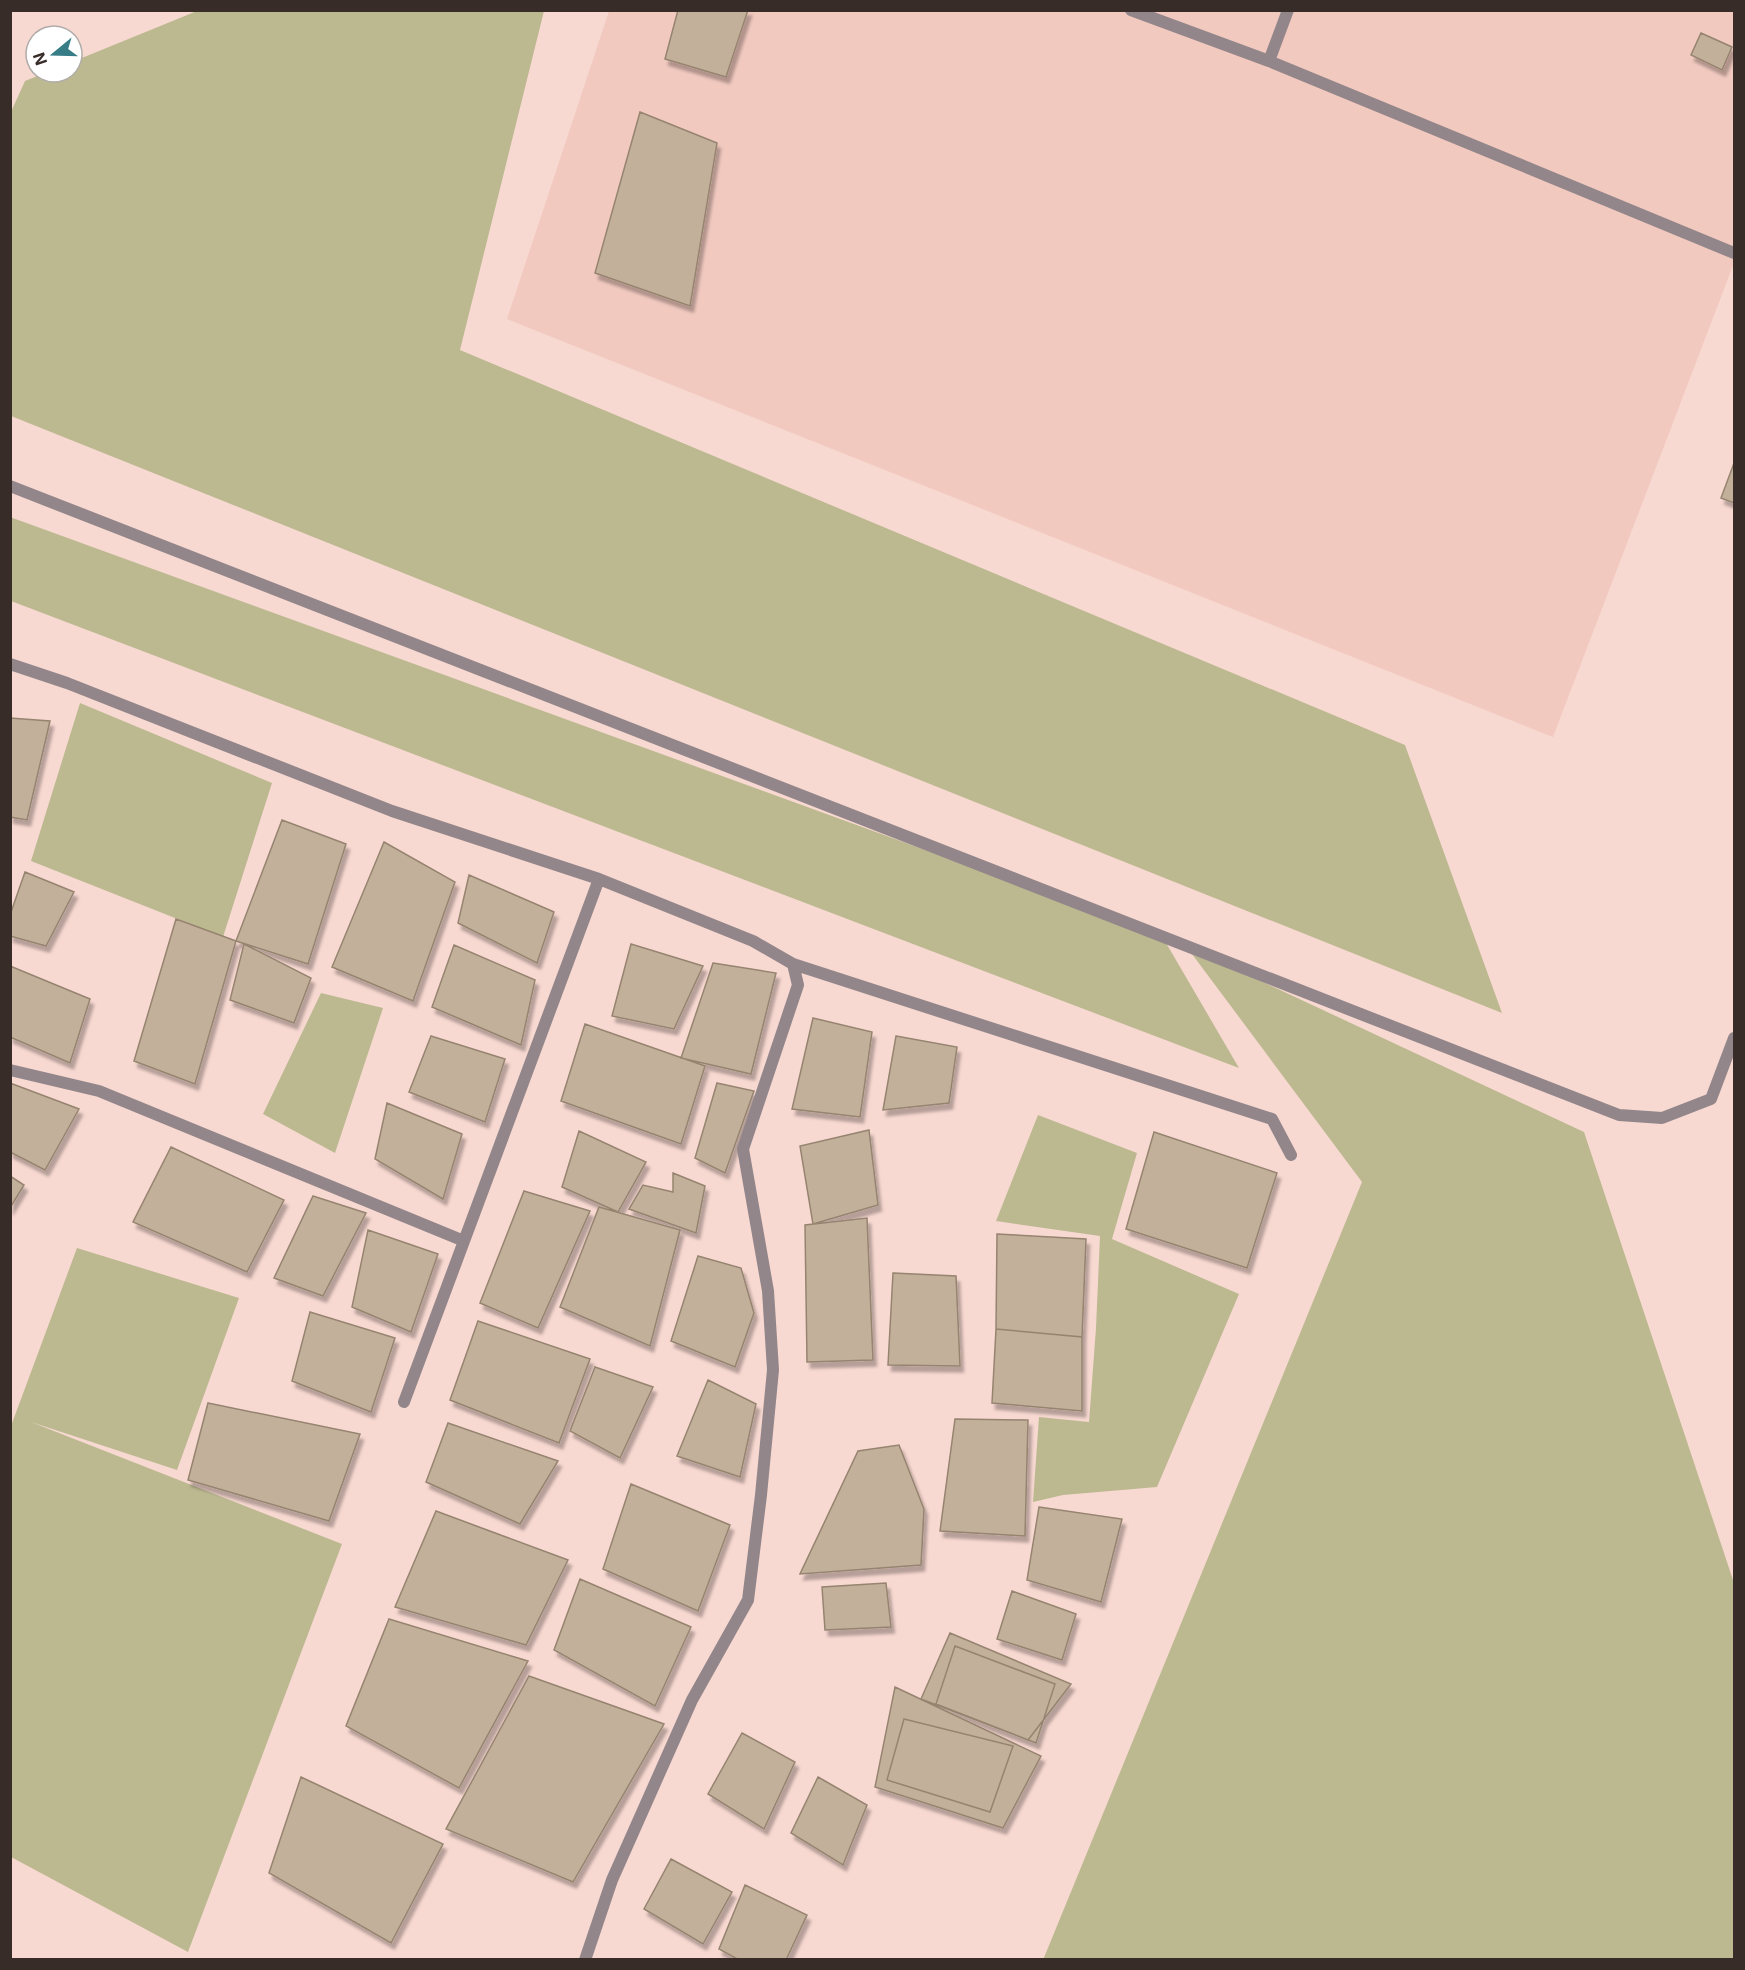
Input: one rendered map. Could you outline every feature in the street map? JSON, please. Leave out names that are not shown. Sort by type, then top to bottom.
[{"type":"street","points":[[1131,10],[1269,62],[1734,253]]},
{"type":"street","points":[[1269,62],[1288,10]]},
{"type":"street","points":[[10,486],[1619,1115],[1662,1118],[1710,1099],[1734,1038]]},
{"type":"street","points":[[10,664],[67,683],[392,811],[599,879],[753,941],[793,963],[1272,1119],[1291,1155]]},
{"type":"street","points":[[404,1402],[599,879]]},
{"type":"street","points":[[585,1959],[612,1880],[687,1711],[748,1600],[773,1370],[768,1291],[743,1149],[798,985],[793,963]]},
{"type":"street","points":[[10,1070],[99,1091],[464,1241]]},
{"type":"shaded area","points":[[197,11],[544,11],[460,350],[1405,745],[1502,1013],[11,416],[10,114],[24,83],[84,84],[84,57]]},
{"type":"shaded area","points":[[609,11],[1734,11],[1734,263],[1553,737],[507,319]]},
{"type":"shaded area","points":[[10,517],[1162,936],[1239,1068],[11,601]]},
{"type":"shaded area","points":[[80,703],[272,783],[223,937],[31,861]]},
{"type":"shaded area","points":[[1186,946],[1584,1132],[1734,1583],[1734,1959],[1043,1960],[1362,1182]]},
{"type":"shaded area","points":[[321,993],[383,1008],[335,1153],[263,1114]]},
{"type":"shaded area","points":[[1038,1115],[1137,1153],[1112,1239],[1239,1294],[1157,1487],[1063,1495],[1033,1502],[1039,1417],[1089,1422],[1100,1236],[996,1221]]},
{"type":"shaded area","points":[[77,1248],[239,1298],[177,1470],[31,1422],[342,1544],[188,1952],[11,1857],[11,1426]]},
{"type":"building","points":[[678,10],[748,10],[726,77],[665,59]]},
{"type":"building","points":[[1701,33],[1732,47],[1722,70],[1691,55]]},
{"type":"building","points":[[640,112],[717,143],[690,306],[595,273]]},
{"type":"building","points":[[1734,463],[1734,503],[1721,498]]},
{"type":"building","points":[[10,718],[50,721],[27,820],[10,817]]},
{"type":"building","points":[[282,820],[346,844],[308,964],[236,941]]},
{"type":"building","points":[[384,842],[455,882],[413,1001],[332,967]]},
{"type":"building","points":[[25,872],[74,892],[46,946],[10,936],[10,915]]},
{"type":"building","points":[[469,875],[554,912],[537,963],[458,923]]},
{"type":"building","points":[[176,919],[236,941],[195,1084],[134,1061]]},
{"type":"building","points":[[244,944],[311,978],[294,1023],[230,1000]]},
{"type":"building","points":[[631,944],[703,966],[674,1029],[612,1016]]},
{"type":"building","points":[[454,945],[535,980],[521,1045],[432,1007]]},
{"type":"building","points":[[713,963],[776,973],[751,1074],[681,1058]]},
{"type":"building","points":[[10,966],[90,999],[70,1063],[10,1037]]},
{"type":"building","points":[[813,1018],[872,1032],[860,1117],[792,1109]]},
{"type":"building","points":[[585,1024],[705,1066],[681,1144],[561,1101]]},
{"type":"building","points":[[431,1036],[505,1059],[485,1122],[409,1092]]},
{"type":"building","points":[[896,1036],[957,1047],[949,1103],[883,1110]]},
{"type":"building","points":[[10,1083],[79,1109],[45,1170],[10,1152]]},
{"type":"building","points":[[717,1083],[754,1091],[725,1173],[695,1158]]},
{"type":"building","points":[[387,1103],[462,1134],[443,1199],[375,1159]]},
{"type":"building","points":[[869,1130],[878,1205],[813,1224],[800,1146]]},
{"type":"building","points":[[579,1131],[646,1162],[618,1212],[562,1187]]},
{"type":"building","points":[[1154,1132],[1277,1173],[1247,1268],[1126,1229]]},
{"type":"building","points":[[171,1147],[284,1200],[247,1272],[133,1222]]},
{"type":"building","points":[[673,1173],[705,1186],[696,1233],[629,1209],[643,1185],[673,1192]]},
{"type":"building","points":[[10,1176],[24,1185],[10,1208]]},
{"type":"building","points":[[524,1191],[590,1211],[538,1328],[480,1303]]},
{"type":"building","points":[[313,1196],[366,1213],[323,1296],[274,1278]]},
{"type":"building","points":[[599,1207],[680,1230],[650,1346],[560,1307]]},
{"type":"building","points":[[867,1218],[873,1360],[807,1362],[805,1225]]},
{"type":"building","points":[[368,1230],[438,1254],[411,1332],[352,1307]]},
{"type":"building","points":[[997,1234],[1086,1239],[1082,1337],[996,1329]]},
{"type":"building","points":[[698,1256],[741,1268],[754,1313],[735,1367],[671,1341]]},
{"type":"building","points":[[893,1273],[956,1276],[960,1366],[888,1365]]},
{"type":"building","points":[[310,1312],[395,1338],[371,1412],[292,1381]]},
{"type":"building","points":[[478,1321],[590,1359],[559,1443],[450,1400]]},
{"type":"building","points":[[996,1329],[1082,1337],[1082,1411],[992,1403]]},
{"type":"building","points":[[595,1367],[653,1387],[620,1458],[570,1431]]},
{"type":"building","points":[[708,1380],[756,1404],[740,1477],[677,1456]]},
{"type":"building","points":[[208,1403],[360,1434],[329,1521],[188,1480]]},
{"type":"building","points":[[955,1419],[1028,1420],[1025,1536],[940,1531]]},
{"type":"building","points":[[448,1423],[558,1461],[520,1524],[426,1482]]},
{"type":"building","points":[[899,1445],[924,1509],[921,1565],[800,1574],[858,1451]]},
{"type":"building","points":[[631,1484],[730,1525],[698,1611],[603,1569]]},
{"type":"building","points":[[1039,1507],[1122,1519],[1101,1602],[1027,1580]]},
{"type":"building","points":[[436,1511],[568,1560],[526,1645],[395,1607]]},
{"type":"building","points":[[580,1579],[691,1627],[655,1706],[554,1650]]},
{"type":"building","points":[[886,1583],[891,1627],[825,1630],[822,1587]]},
{"type":"building","points":[[1012,1591],[1076,1614],[1062,1660],[997,1639]]},
{"type":"building","points":[[389,1619],[528,1661],[459,1788],[346,1726]]},
{"type":"building","points":[[950,1633],[1071,1684],[1028,1740],[921,1699]]},
{"type":"building","points":[[955,1646],[1055,1684],[1036,1743],[936,1704]]},
{"type":"building","points":[[529,1676],[664,1724],[573,1882],[446,1829]]},
{"type":"building","points":[[895,1687],[1041,1756],[1003,1828],[875,1787]]},
{"type":"building","points":[[904,1719],[1013,1746],[990,1812],[887,1780]]},
{"type":"building","points":[[742,1733],[795,1762],[764,1829],[708,1794]]},
{"type":"building","points":[[301,1777],[443,1844],[391,1943],[269,1873]]},
{"type":"building","points":[[818,1777],[867,1805],[843,1865],[791,1833]]},
{"type":"building","points":[[671,1859],[732,1892],[703,1944],[644,1909]]},
{"type":"building","points":[[745,1885],[807,1915],[786,1960],[739,1960],[719,1949]]}]
